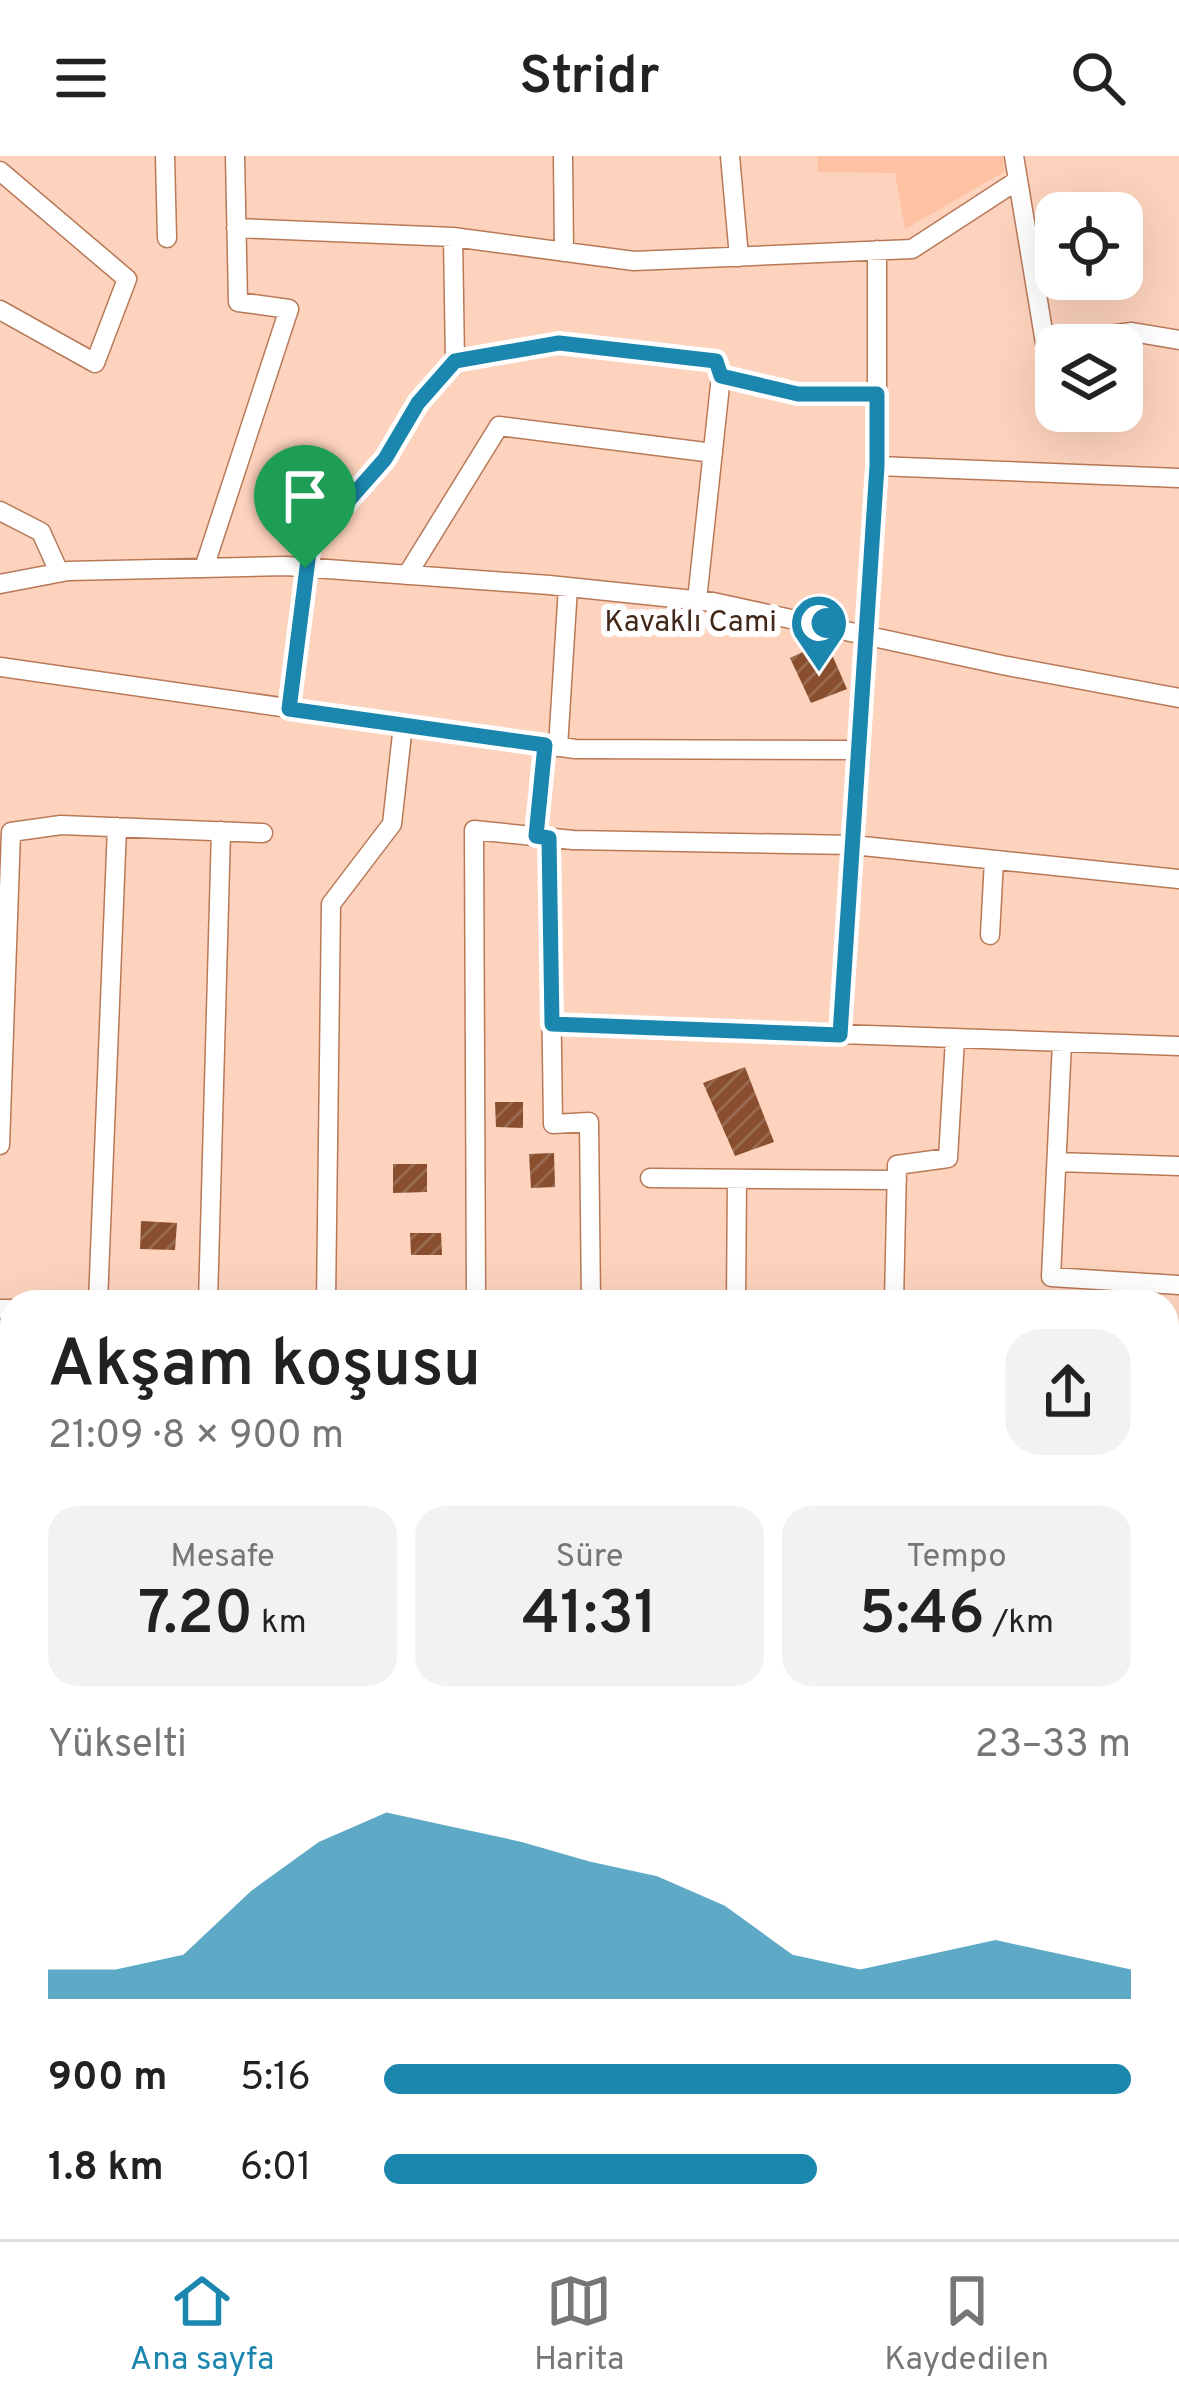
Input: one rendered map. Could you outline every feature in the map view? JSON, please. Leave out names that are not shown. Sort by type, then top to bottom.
[{"type":"street","points":[[165,156],[167,238]]},
{"type":"street","points":[[204,568],[289,309],[238,302],[235,156]]},
{"type":"street","points":[[563,156],[564,252]]},
{"type":"street","points":[[730,156],[739,256]]},
{"type":"street","points":[[1014,156],[1045,343],[1132,332],[1179,340]]},
{"type":"street","points":[[0,171],[127,279],[95,363],[0,310]]},
{"type":"street","points":[[236,228],[453,237],[634,261],[912,249],[1018,179]]},
{"type":"street","points":[[453,237],[455,361]]},
{"type":"street","points":[[840,1035],[877,466],[877,250]]},
{"type":"street","points":[[289,709],[310,544],[385,459],[418,403],[455,361],[559,343],[716,361],[721,376],[697,600]]},
{"type":"street","points":[[721,376],[798,394],[877,394]]},
{"type":"street","points":[[407,575],[499,427],[713,453]]},
{"type":"street","points":[[877,466],[1179,478]]},
{"type":"street","points":[[0,511],[41,532],[59,572]]},
{"type":"street","points":[[0,584],[59,572],[305,568],[568,587],[697,600],[1179,698]]},
{"type":"street","points":[[568,587],[543,837],[553,1124],[589,1123],[591,1290]]},
{"type":"street","points":[[0,668],[552,746],[859,750]]},
{"type":"street","points":[[326,1290],[331,904],[392,824],[403,725]]},
{"type":"street","points":[[0,1145],[11,832],[61,825],[263,833]]},
{"type":"street","points":[[98,1290],[117,827]]},
{"type":"street","points":[[476,1290],[474,830],[543,837],[853,845],[1179,879]]},
{"type":"street","points":[[208,1290],[221,831]]},
{"type":"street","points":[[990,935],[994,860]]},
{"type":"street","points":[[552,1024],[1179,1046]]},
{"type":"street","points":[[894,1290],[897,1165],[948,1158],[955,1040]]},
{"type":"street","points":[[1062,1042],[1051,1277],[1179,1285]]},
{"type":"street","points":[[1057,1162],[1179,1166]]},
{"type":"street","points":[[650,1178],[897,1180]]},
{"type":"street","points":[[736,1290],[737,1179]]},
{"type":"shaded area","points":[[817,156],[1003,156],[1004,172],[905,229],[895,173],[818,172]]},
{"type":"building","name":"Kavaklı Cami","points":[[826,641],[847,689],[811,703],[790,658]]},
{"type":"building","points":[[745,1067],[774,1142],[735,1156],[703,1083]]},
{"type":"building","points":[[495,1102],[523,1102],[523,1128],[496,1127]]},
{"type":"building","points":[[554,1153],[555,1187],[531,1188],[529,1154]]},
{"type":"building","points":[[393,1164],[427,1164],[427,1192],[393,1193]]},
{"type":"building","points":[[141,1221],[177,1223],[175,1250],[140,1249]]},
{"type":"building","points":[[410,1233],[441,1233],[442,1255],[411,1255]]},
{"type":"place","name":"Kavaklı Cami","points":[[819,674]]},
{"type":"route","points":[[559,343],[716,361],[721,376],[798,394],[877,394],[877,466],[840,1035],[552,1024],[549,838],[536,836],[545,745],[289,709],[305,568],[310,544],[385,459],[418,403],[455,361],[559,343]]}]
